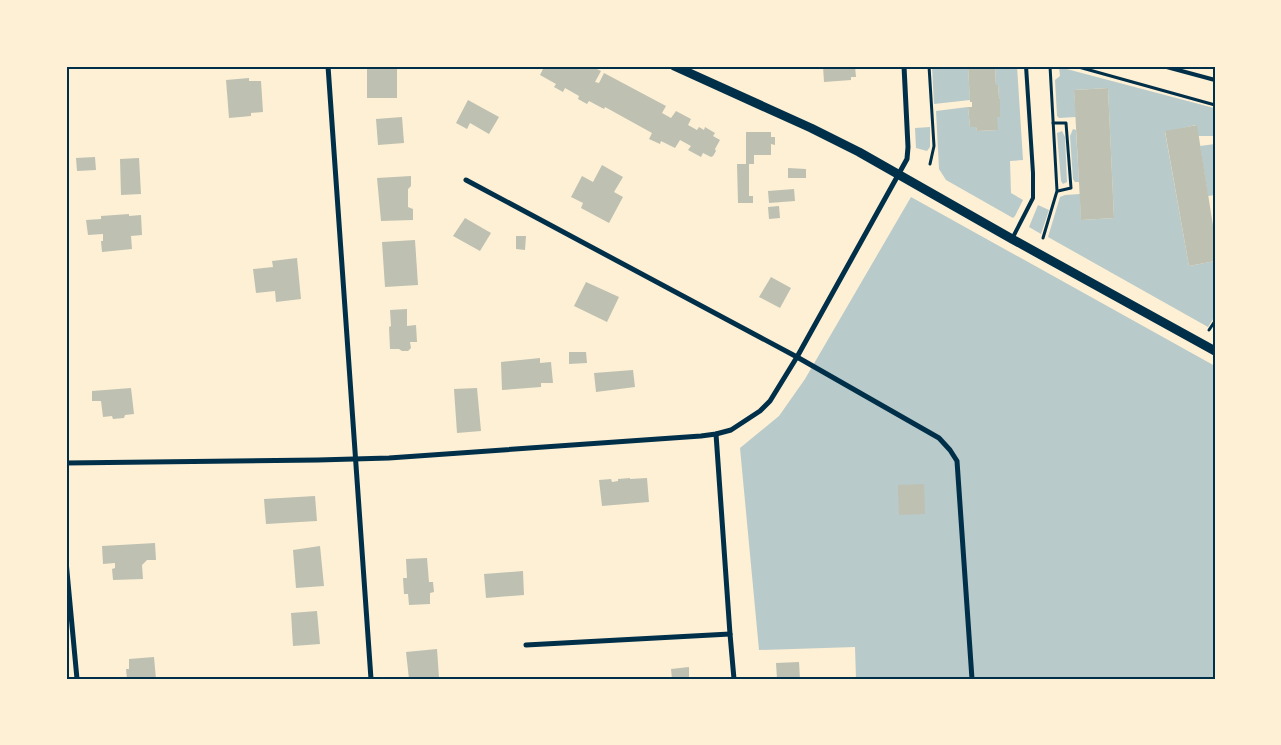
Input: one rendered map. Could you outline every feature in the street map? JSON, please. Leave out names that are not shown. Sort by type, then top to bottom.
[{"type":"street","points":[[328,66],[372,679]]},
{"type":"street","points":[[674,66],[811,128],[899,174],[1215,351]]},
{"type":"street","points":[[66,463],[356,459],[701,436],[731,430],[760,411],[770,401],[797,357],[907,159],[904,66]]},
{"type":"street","points":[[466,180],[797,357],[939,438],[957,461],[972,679]]},
{"type":"street","points":[[716,434],[734,679]]},
{"type":"street","points":[[66,561],[77,679]]},
{"type":"street","points":[[526,645],[730,634]]},
{"type":"lane","points":[[1012,239],[1033,198],[1026,66]]},
{"type":"lane","points":[[1163,66],[1215,80]]},
{"type":"path","points":[[929,66],[934,146],[930,164]]},
{"type":"path","points":[[1043,238],[1057,191],[1050,66]]},
{"type":"path","points":[[1075,66],[1215,105]]},
{"type":"path","points":[[1054,123],[1066,123],[1071,188],[1057,191]]},
{"type":"path","points":[[1210,330],[1215,321]]},
{"type":"shaded area","points":[[932,66],[968,66],[970,100],[934,104]]},
{"type":"shaded area","points":[[995,66],[1017,66],[1023,160],[1010,161],[1011,193],[1023,200],[1013,218],[946,180],[939,169],[936,111],[968,107],[970,127],[976,127],[977,131],[997,130],[997,117],[1000,117],[1000,99],[998,85],[996,85]]},
{"type":"shaded area","points":[[1059,67],[1214,108],[1215,136],[1198,136],[1196,125],[1165,132],[1189,266],[1215,261],[1215,316],[1208,327],[1048,237],[1060,197],[1065,195],[1080,194],[1081,220],[1114,218],[1108,88],[1074,90],[1076,117],[1059,118],[1057,116],[1055,80],[1060,76]]},
{"type":"shaded area","points":[[930,127],[930,147],[927,151],[916,148],[915,128]]},
{"type":"shaded area","points":[[1073,129],[1076,130],[1079,182],[1075,182],[1073,179],[1070,136]]},
{"type":"shaded area","points":[[1062,131],[1065,137],[1067,182],[1063,184],[1061,181],[1057,133]]},
{"type":"shaded area","points":[[1215,144],[1215,195],[1208,196],[1200,146]]},
{"type":"shaded area","points":[[911,197],[1215,366],[1215,679],[856,679],[855,647],[759,650],[740,448],[779,416],[805,379]]},
{"type":"shaded area","points":[[1038,205],[1049,210],[1041,234],[1029,227]]},
{"type":"building","points":[[533,66],[591,66],[601,71],[595,82],[599,83],[604,73],[666,106],[662,113],[671,118],[676,111],[691,119],[688,125],[697,130],[699,127],[704,130],[705,127],[715,133],[713,136],[720,140],[715,149],[716,151],[711,157],[703,153],[701,157],[688,150],[691,146],[680,140],[675,148],[661,141],[660,144],[649,139],[652,133],[605,107],[604,109],[589,101],[587,104],[578,99],[579,96],[565,88],[563,92],[554,87],[556,84],[540,75],[543,69]]},
{"type":"building","points":[[823,66],[855,66],[856,77],[851,77],[851,80],[824,82]]},
{"type":"building","points":[[968,66],[995,66],[996,85],[998,85],[1000,99],[1000,117],[997,117],[998,130],[977,131],[976,127],[970,127],[968,107],[972,107],[972,102],[970,102]]},
{"type":"building","points":[[367,69],[397,69],[397,98],[367,98]]},
{"type":"building","points":[[249,78],[249,81],[261,81],[263,112],[251,113],[251,116],[229,118],[226,80]]},
{"type":"building","points":[[1108,88],[1114,218],[1081,220],[1074,90]]},
{"type":"building","points":[[468,100],[499,117],[489,134],[470,123],[467,129],[456,123]]},
{"type":"building","points":[[402,117],[404,143],[378,145],[376,119]]},
{"type":"building","points":[[1197,125],[1215,238],[1215,261],[1189,266],[1165,131]]},
{"type":"building","points":[[746,132],[771,132],[771,137],[775,137],[775,145],[771,144],[771,155],[754,155],[754,164],[749,164],[749,196],[753,196],[753,203],[738,203],[737,164],[746,164]]},
{"type":"building","points":[[95,157],[96,170],[77,171],[76,158]]},
{"type":"building","points":[[139,158],[141,194],[121,195],[120,159]]},
{"type":"building","points":[[602,165],[623,177],[614,192],[623,197],[609,223],[581,208],[583,203],[571,197],[582,176],[593,182]]},
{"type":"building","points":[[788,168],[806,169],[806,178],[788,178]]},
{"type":"building","points":[[411,176],[411,186],[408,189],[408,207],[413,209],[413,220],[381,221],[377,178]]},
{"type":"building","points":[[794,189],[795,201],[769,203],[768,191]]},
{"type":"building","points":[[779,206],[780,218],[769,219],[768,207]]},
{"type":"building","points":[[129,214],[129,216],[141,215],[142,235],[131,236],[132,249],[102,252],[101,241],[103,241],[103,234],[88,235],[86,220],[101,219],[101,216]]},
{"type":"building","points":[[465,218],[491,233],[480,251],[453,236]]},
{"type":"building","points":[[516,236],[526,236],[525,250],[516,249]]},
{"type":"building","points":[[415,240],[418,285],[385,287],[382,242]]},
{"type":"building","points":[[297,258],[301,299],[276,302],[275,291],[256,293],[253,269],[273,267],[272,261]]},
{"type":"building","points":[[771,277],[791,288],[780,308],[759,297]]},
{"type":"building","points":[[586,282],[619,297],[607,322],[574,306]]},
{"type":"building","points":[[407,309],[407,326],[416,325],[417,342],[410,342],[411,348],[408,351],[390,349],[390,310]]},
{"type":"building","points":[[569,352],[586,352],[587,363],[569,364]]},
{"type":"building","points":[[540,358],[540,363],[551,362],[553,383],[541,383],[541,387],[502,390],[501,362]]},
{"type":"building","points":[[633,370],[635,387],[596,392],[594,373]]},
{"type":"building","points":[[131,388],[134,414],[125,415],[124,418],[113,419],[112,416],[103,417],[101,401],[92,401],[92,391]]},
{"type":"building","points":[[477,388],[481,431],[457,433],[454,389]]},
{"type":"building","points":[[647,478],[649,502],[602,506],[599,480],[611,479],[612,482],[618,481],[618,479]]},
{"type":"building","points":[[924,484],[925,514],[899,515],[898,485]]},
{"type":"building","points":[[315,496],[317,521],[266,524],[264,499]]},
{"type":"building","points":[[155,543],[156,560],[147,560],[142,565],[143,579],[113,580],[112,569],[115,568],[115,563],[103,564],[102,546]]},
{"type":"building","points":[[320,546],[324,586],[296,588],[293,550]]},
{"type":"building","points":[[427,558],[429,582],[433,582],[434,592],[430,593],[430,604],[409,605],[408,594],[404,594],[403,578],[407,578],[406,559]]},
{"type":"building","points":[[523,571],[524,595],[486,598],[484,574]]},
{"type":"building","points":[[317,611],[320,644],[293,646],[291,613]]},
{"type":"building","points":[[437,649],[439,678],[409,679],[406,652]]},
{"type":"building","points":[[154,657],[156,679],[127,679],[126,669],[129,669],[129,659]]},
{"type":"building","points":[[799,662],[800,679],[777,679],[776,663]]},
{"type":"building","points":[[689,667],[689,679],[672,679],[671,669]]}]
